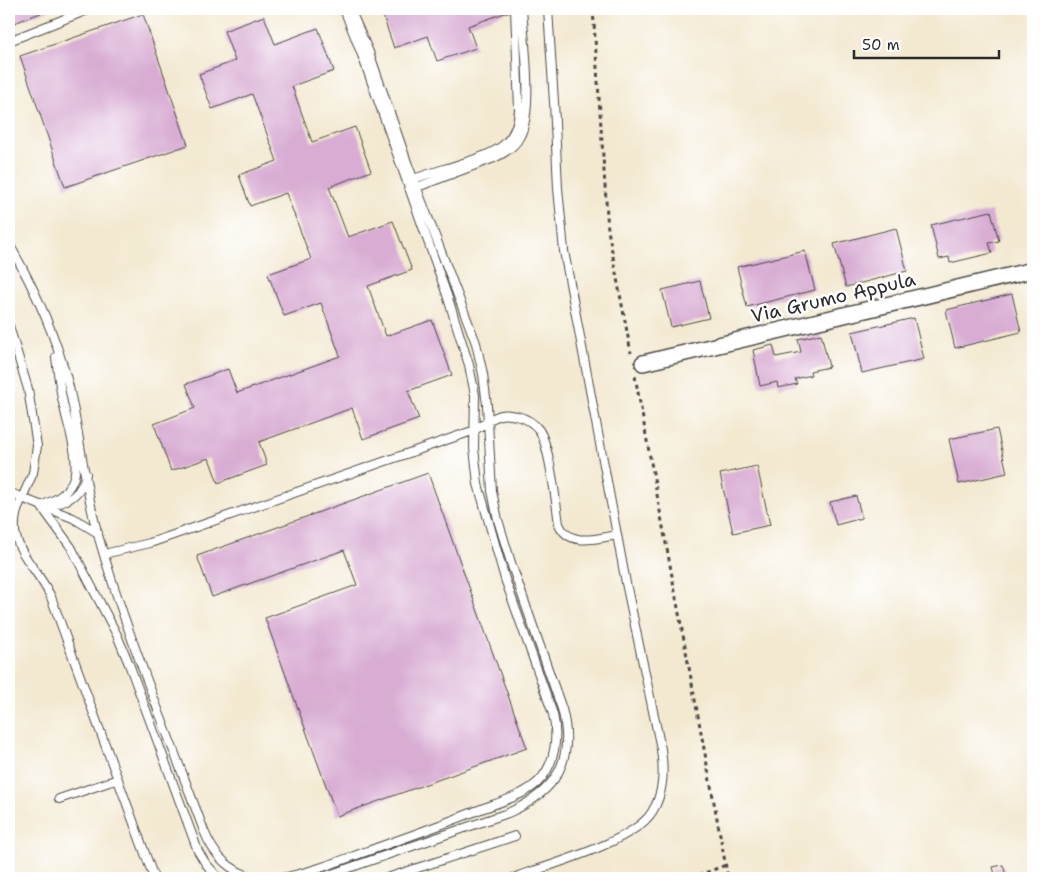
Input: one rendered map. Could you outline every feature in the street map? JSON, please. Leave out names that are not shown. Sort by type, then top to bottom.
[{"type":"street","name":"Via Grumo Appula","points":[[636,362],[1033,270]]},
{"type":"lane","points":[[9,41],[90,9]]},
{"type":"lane","points":[[344,9],[410,180]]},
{"type":"lane","points":[[280,878],[335,862],[447,823],[517,795],[538,782],[549,764],[556,744],[554,722],[505,579],[484,508],[476,470],[475,395],[470,372],[368,48],[350,9]]},
{"type":"lane","points":[[410,180],[487,156],[501,147],[513,134],[517,124],[519,109],[515,9]]},
{"type":"lane","points":[[413,189],[494,158],[507,151],[518,141],[524,128],[527,114],[522,9]]},
{"type":"lane","points":[[513,878],[604,845],[630,833],[648,818],[659,797],[663,776],[661,749],[617,534],[563,238],[558,188],[548,9]]},
{"type":"lane","points":[[320,878],[428,842],[516,809],[531,801],[548,788],[554,780],[563,762],[567,736],[562,709],[509,557],[497,514],[490,473],[488,421],[482,374],[473,334],[413,189]]},
{"type":"lane","points":[[9,244],[27,276],[55,342],[68,382],[98,533],[104,554],[124,616],[210,845],[218,857],[232,869],[255,878]]},
{"type":"lane","points":[[9,326],[28,389],[37,446],[36,466],[15,513],[13,532],[23,553],[42,580],[51,597],[154,878]]},
{"type":"lane","points":[[41,506],[55,501],[66,492],[74,480],[75,472],[74,454],[58,378],[55,342]]},
{"type":"lane","points":[[104,554],[150,543],[475,430],[503,414],[515,416],[529,422],[540,432],[552,476],[560,524],[566,534],[582,540],[617,534]]},
{"type":"lane","points":[[41,506],[62,504],[68,500],[78,491],[86,473]]},
{"type":"lane","points":[[9,492],[73,518],[98,533]]},
{"type":"lane","points":[[41,506],[71,547],[121,645],[196,846],[206,864],[219,878]]},
{"type":"lane","points":[[59,799],[118,779]]},
{"type":"lane","points":[[387,878],[515,836]]},
{"type":"lane","points":[[206,864],[226,878]]},
{"type":"path","points":[[593,9],[608,230],[636,362],[728,878]]},
{"type":"path","points":[[691,878],[726,865]]},
{"type":"building","points":[[9,9],[51,9],[9,25]]},
{"type":"building","points":[[394,9],[510,9],[510,11],[468,26],[476,48],[437,61],[428,36],[394,48],[382,13]]},
{"type":"building","points":[[143,14],[188,145],[65,187],[20,56]]},
{"type":"building","points":[[264,16],[275,44],[318,28],[334,71],[292,86],[312,142],[355,127],[371,171],[329,187],[348,237],[393,221],[412,270],[368,286],[386,336],[432,320],[452,375],[408,391],[419,419],[363,439],[352,408],[259,442],[267,465],[218,483],[209,458],[171,471],[154,424],[195,408],[186,384],[228,369],[237,393],[340,356],[321,303],[284,316],[268,274],[311,259],[286,193],[250,206],[239,175],[277,161],[252,94],[212,109],[199,74],[235,61],[224,31]]},
{"type":"building","points":[[991,211],[999,241],[989,243],[992,253],[950,263],[949,257],[939,259],[931,225]]},
{"type":"building","points":[[896,228],[907,271],[846,287],[834,244]]},
{"type":"building","points":[[805,251],[815,290],[747,307],[737,267]]},
{"type":"building","points":[[700,281],[709,318],[671,327],[662,290]]},
{"type":"building","points":[[1012,294],[1021,332],[955,348],[946,310]]},
{"type":"building","points":[[914,318],[924,359],[862,373],[852,332]]},
{"type":"building","points":[[821,334],[829,367],[810,371],[811,375],[795,379],[797,384],[778,388],[777,382],[760,386],[753,350],[773,345],[776,357],[801,352],[798,339]]},
{"type":"building","points":[[997,429],[1007,473],[959,484],[949,439]]},
{"type":"building","points":[[757,466],[770,525],[733,533],[720,474]]},
{"type":"building","points":[[428,473],[527,748],[337,816],[265,618],[357,585],[344,550],[212,597],[197,556]]},
{"type":"building","points":[[856,496],[862,518],[836,525],[830,502]]},
{"type":"building","points":[[1003,865],[1006,875],[996,878],[993,867]]}]
